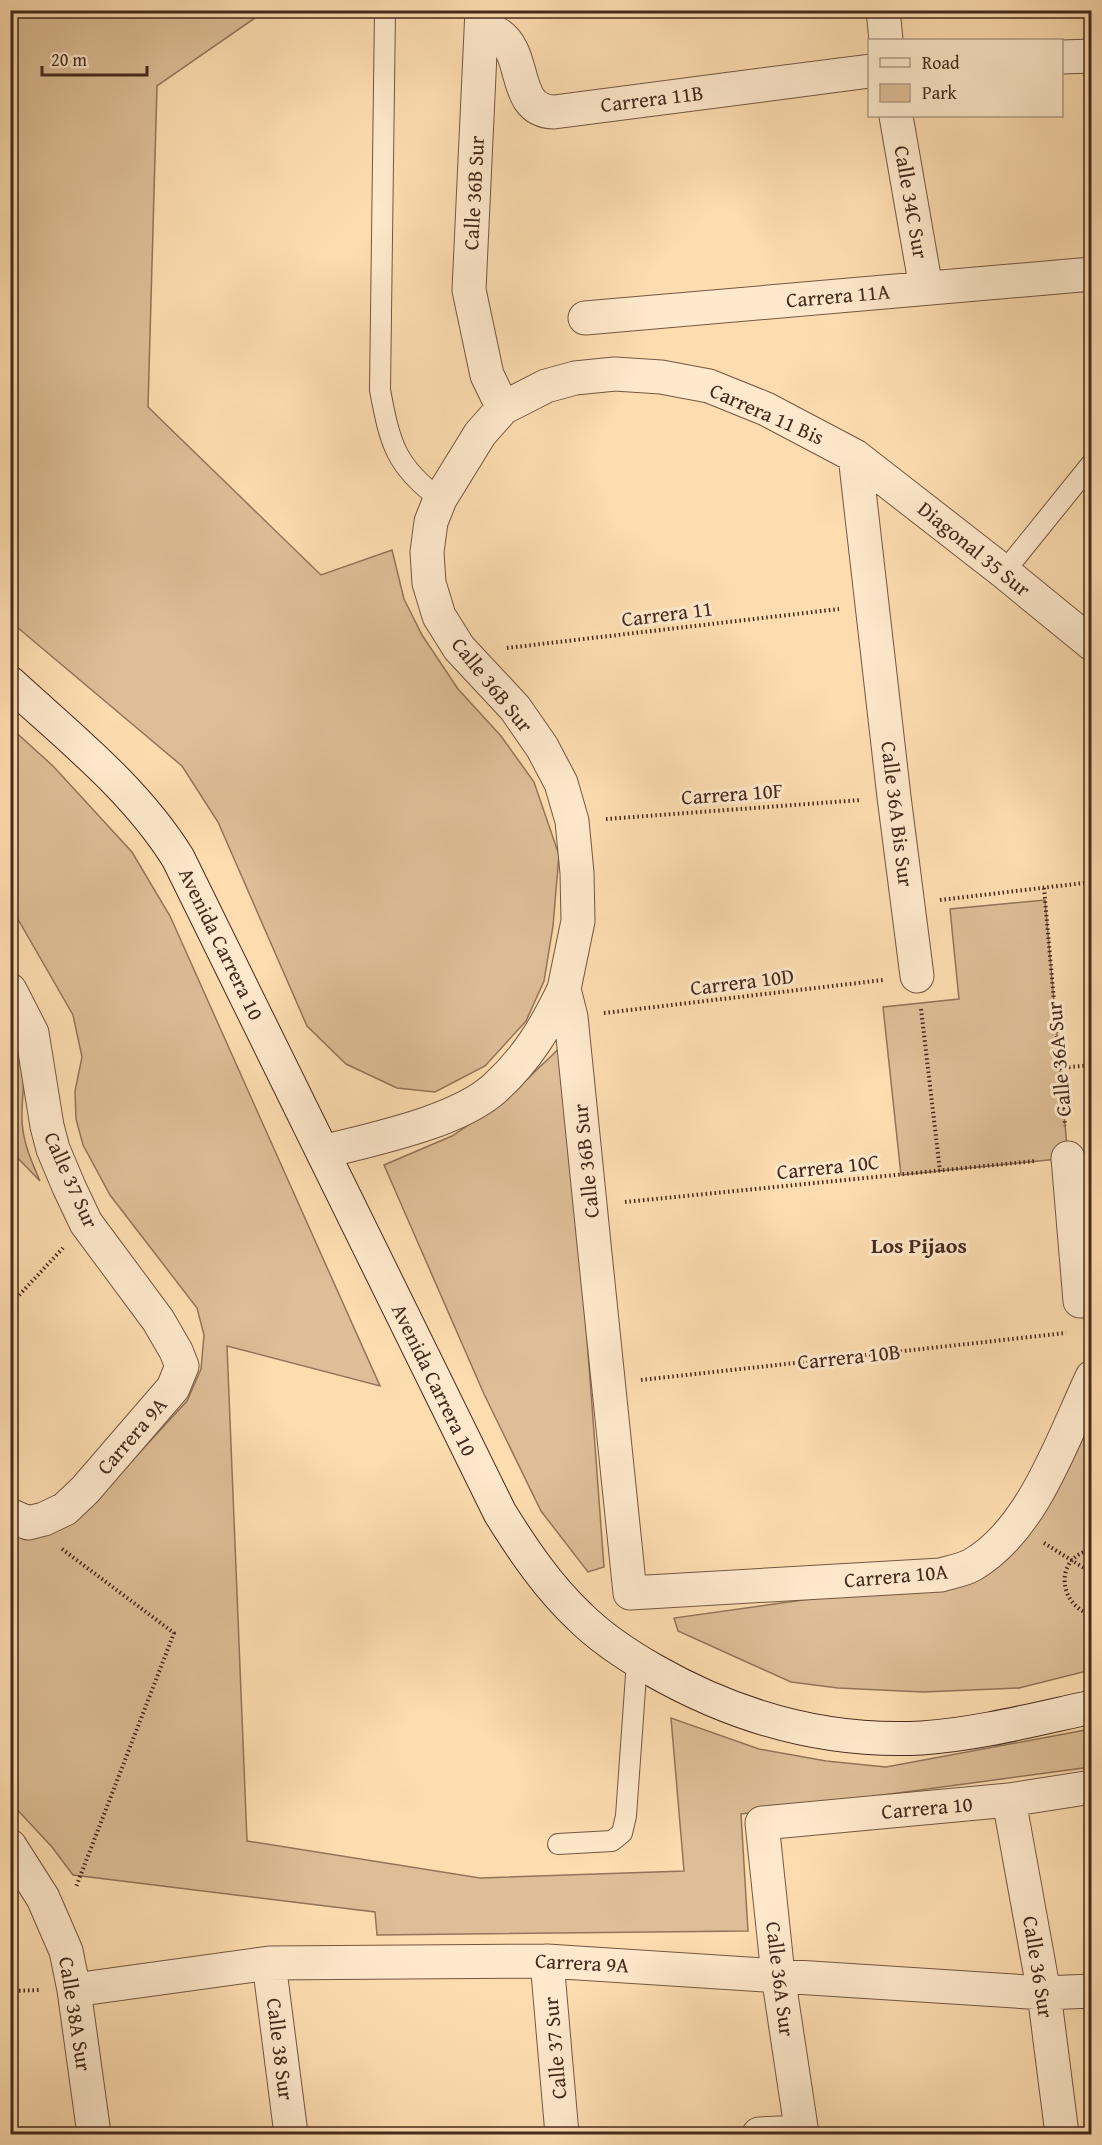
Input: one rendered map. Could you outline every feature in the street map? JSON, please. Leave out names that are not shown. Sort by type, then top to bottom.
[{"type":"street","points":[[883,10],[886,39]]},
{"type":"street","name":"Calle 36B Sur","points":[[482,19],[469,290],[487,375],[503,408],[480,434],[440,500],[431,522],[428,542],[429,583],[440,616],[459,648],[515,708],[542,747],[561,783],[572,821],[577,873],[578,921],[567,1003],[591,1205],[607,1383],[630,1593]]},
{"type":"street","name":"Carrera 11B","points":[[482,19],[509,47],[533,106],[542,112],[868,71]]},
{"type":"street","points":[[1063,57],[1092,56]]},
{"type":"street","name":"Calle 34C Sur","points":[[896,117],[926,288]]},
{"type":"street","name":"Carrera 11A","points":[[585,318],[1092,274]]},
{"type":"street","name":"Carrera 11 Bis","points":[[503,408],[546,386],[575,378],[615,374],[661,377],[709,386],[813,432],[855,456]]},
{"type":"street","name":"Diagonal 35 Sur","points":[[855,456],[1092,644]]},
{"type":"street","name":"Calle 36A Bis Sur","points":[[855,456],[917,976]]},
{"type":"street","name":"Avenida Carrera 10","points":[[10,683],[121,785],[160,830],[190,879],[505,1522],[520,1547],[579,1617],[610,1644],[677,1684],[731,1709],[797,1729],[866,1739],[923,1737],[976,1731],[1092,1707]]},
{"type":"street","name":"Calle 37 Sur","points":[[10,990],[32,1033],[46,1126],[53,1149],[86,1223],[158,1320]]},
{"type":"street","points":[[323,1152],[413,1128],[460,1110],[494,1089],[521,1060],[567,1003]]},
{"type":"street","points":[[1068,1158],[1086,1301]]},
{"type":"street","name":"Carrera 9A","points":[[19,1519],[44,1519],[65,1509],[85,1490],[173,1388],[182,1366],[158,1320]]},
{"type":"street","name":"Carrera 10A","points":[[630,1593],[941,1575],[971,1566],[1001,1543],[1016,1525],[1041,1485],[1092,1377]]},
{"type":"street","name":"Carrera 10","points":[[762,1823],[1009,1800],[1092,1787]]},
{"type":"street","name":"Calle 36 Sur","points":[[1009,1800],[1044,1993],[1062,2134]]},
{"type":"street","name":"Calle 36A Sur","points":[[762,1823],[778,1975],[802,2133]]},
{"type":"street","name":"Calle 38A Sur","points":[[10,1846],[58,1897],[74,1990],[94,2134]]},
{"type":"street","name":"Calle 37 Sur","points":[[547,1960],[562,2134]]},
{"type":"street","name":"Carrera 9A","points":[[74,1990],[269,1963],[547,1960],[1044,1993],[1092,1991]]},
{"type":"street","name":"Calle 38 Sur","points":[[269,1963],[291,2134]]},
{"type":"street","points":[[759,2134],[802,2133]]},
{"type":"lane","points":[[385,10],[380,390],[388,434],[396,454],[412,475],[440,500]]},
{"type":"lane","points":[[1004,572],[1092,463]]},
{"type":"lane","points":[[558,1845],[612,1841],[622,1833],[626,1816],[637,1661]]},
{"type":"path","name":"Carrera 11","points":[[465,653],[872,605]]},
{"type":"path","name":"Carrera 10F","points":[[572,821],[894,797]]},
{"type":"path","points":[[908,903],[1092,882]]},
{"type":"path","name":"Calle 36A Sur","points":[[1044,888],[1068,1158]]},
{"type":"path","points":[[917,976],[940,1171]]},
{"type":"path","name":"Carrera 10D","points":[[567,1003],[917,976]]},
{"type":"path","points":[[1060,1068],[1092,1065]]},
{"type":"path","name":"Carrera 10C","points":[[591,1205],[1068,1158]]},
{"type":"path","points":[[10,1305],[86,1223]]},
{"type":"path","name":"Carrera 10B","points":[[607,1383],[1068,1333]]},
{"type":"path","points":[[19,1519],[174,1633],[58,1897]]},
{"type":"path","points":[[1016,1525],[1092,1574]]},
{"type":"path","points":[[1092,1550],[1077,1555],[1072,1561],[1065,1573],[1064,1584],[1066,1594],[1072,1604],[1080,1611],[1092,1615]]},
{"type":"green space","points":[[10,11],[265,11],[157,86],[148,407],[321,575],[392,550],[404,599],[422,635],[458,689],[501,736],[534,782],[559,855],[553,926],[544,981],[526,1021],[485,1066],[435,1092],[397,1088],[346,1064],[307,1026],[218,822],[182,766],[11,622]]},
{"type":"green space","points":[[10,727],[53,766],[132,852],[170,916],[380,1386],[227,1346],[247,1841],[480,1878],[684,1871],[671,1718],[759,1749],[826,1761],[886,1767],[1091,1729],[1091,1767],[741,1814],[748,1931],[377,1935],[375,1912],[73,1875],[52,1847],[11,1803],[11,1531],[80,1517],[187,1401],[201,1369],[204,1335],[197,1308],[110,1195],[83,1145],[76,1119],[75,1091],[82,1057],[73,1015],[11,907]]},
{"type":"green space","points":[[1045,900],[1068,1158],[901,1175],[883,1007],[959,999],[950,909]]},
{"type":"green space","points":[[565,1043],[604,1567],[588,1572],[541,1511],[484,1394],[384,1165],[452,1136],[504,1101]]},
{"type":"green space","points":[[20,1052],[24,1075],[23,1131],[40,1181],[11,1151],[10,1062]]},
{"type":"green space","points":[[1091,1412],[1091,1670],[1019,1688],[923,1692],[838,1688],[791,1682],[678,1631],[674,1618],[982,1575]]},
{"type":"district","name":"Los Pijaos","points":[[919,1245]]}]
